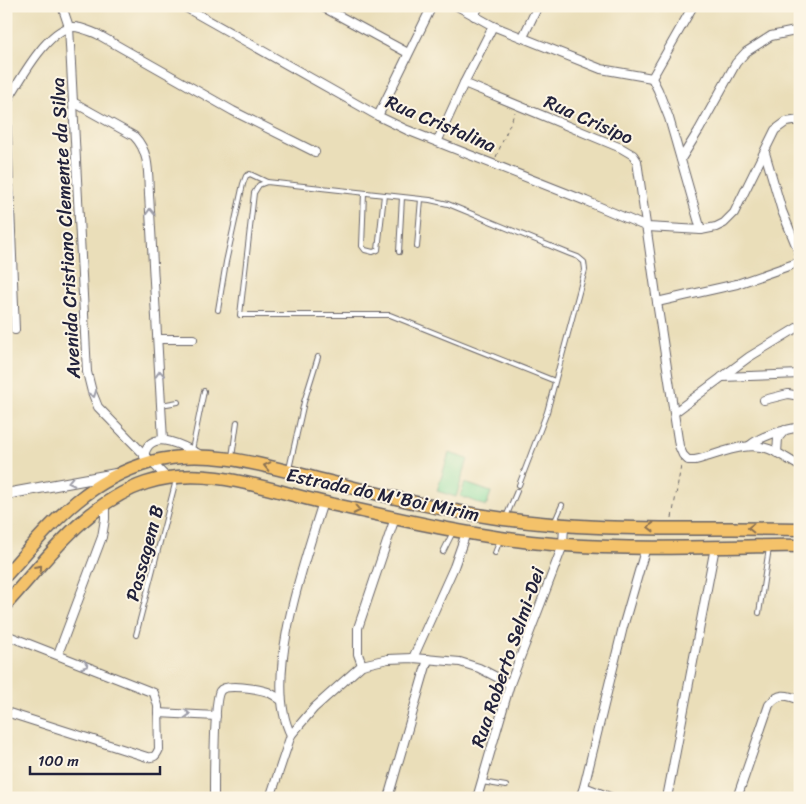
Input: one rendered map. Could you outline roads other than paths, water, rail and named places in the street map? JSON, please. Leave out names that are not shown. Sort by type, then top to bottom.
[{"type":"main road","name":"Estrada do M'Boi Mirim","points":[[6,575],[59,517],[98,485],[148,459],[176,458],[198,453],[377,490],[436,508],[506,519],[559,525],[800,529]]},
{"type":"main road","name":"Estrada do M'Boi Mirim","points":[[6,604],[69,534],[105,504],[128,490],[172,478],[215,476],[460,532],[563,545],[646,547],[800,546]]},
{"type":"street","name":"Avenida Cristiano Clemente da Silva","points":[[62,6],[68,28],[87,372],[98,407],[148,459],[172,478]]},
{"type":"street","name":"Rua Cristalina","points":[[183,6],[378,116],[407,130],[438,140],[647,227],[701,230]]},
{"type":"street","points":[[322,6],[408,53]]},
{"type":"street","points":[[378,116],[432,6]]},
{"type":"street","points":[[457,6],[494,26],[601,70],[652,78]]},
{"type":"street","points":[[474,16],[479,6]]},
{"type":"street","points":[[522,37],[538,6]]},
{"type":"street","points":[[652,78],[693,6]]},
{"type":"street","points":[[438,140],[464,83],[494,26]]},
{"type":"street","points":[[6,103],[40,50],[68,28],[77,27],[97,34],[232,111],[315,152]]},
{"type":"street","points":[[681,159],[704,122],[736,63],[746,52],[771,36],[800,30]]},
{"type":"street","points":[[652,78],[666,110],[701,230],[724,223],[734,213],[775,130],[786,122],[800,120]]},
{"type":"street","name":"Rua Crisipo","points":[[464,83],[621,148],[633,155],[640,171],[657,302],[679,446],[682,455],[688,460],[695,460],[749,446]]},
{"type":"street","points":[[73,102],[134,136],[142,144],[145,154],[149,187],[163,440]]},
{"type":"street","points":[[6,110],[15,330]]},
{"type":"street","points":[[765,153],[782,211],[800,255]]},
{"type":"street","points":[[657,302],[737,284],[800,262]]},
{"type":"street","points":[[675,412],[749,357],[800,326]]},
{"type":"street","points":[[158,339],[192,339]]},
{"type":"street","points":[[722,377],[800,374]]},
{"type":"street","points":[[764,400],[788,394],[800,396]]},
{"type":"street","points":[[749,446],[758,439],[800,426]]},
{"type":"street","points":[[777,453],[778,438],[785,430]]},
{"type":"street","points":[[148,459],[148,447],[163,440],[173,442],[198,453]]},
{"type":"street","points":[[749,446],[777,453],[800,466]]},
{"type":"street","points":[[790,460],[800,458]]},
{"type":"street","points":[[6,494],[119,474]]},
{"type":"street","points":[[291,735],[286,726],[281,700],[284,642],[323,502]]},
{"type":"street","points":[[58,654],[102,537],[105,504]]},
{"type":"street","points":[[362,665],[358,654],[358,628],[394,518]]},
{"type":"street","name":"Rua Roberto Selmi-Dei","points":[[477,798],[510,684],[563,545],[559,525]]},
{"type":"street","points":[[413,658],[454,567],[460,532]]},
{"type":"street","points":[[580,798],[623,627],[646,547]]},
{"type":"street","points":[[667,798],[715,547]]},
{"type":"street","points":[[6,635],[148,689],[154,693],[157,698],[159,749],[157,755],[153,758],[147,757],[6,712]]},
{"type":"street","points":[[270,798],[291,735],[314,708],[362,665],[378,660],[413,658],[460,662],[479,668],[510,684]]},
{"type":"street","points":[[388,798],[428,659]]},
{"type":"street","points":[[214,798],[216,716],[220,690],[231,686],[257,689],[281,700]]},
{"type":"street","points":[[738,798],[769,706],[778,696],[788,695],[800,700]]},
{"type":"street","points":[[158,713],[216,716]]},
{"type":"street","points":[[584,787],[612,798]]},
{"type":"lane","points":[[218,310],[243,184],[246,176],[250,174],[267,182],[421,199],[448,204],[578,257],[584,262],[585,270],[547,412],[519,485]]},
{"type":"lane","points":[[267,182],[259,185],[254,193],[240,315],[390,315],[555,381]]},
{"type":"lane","points":[[364,193],[362,246],[365,250],[373,252],[378,250],[380,242],[384,195]]},
{"type":"lane","points":[[399,252],[402,197]]},
{"type":"lane","points":[[417,247],[421,199]]},
{"type":"lane","points":[[288,472],[304,402],[318,357]]},
{"type":"lane","points":[[198,453],[204,391]]},
{"type":"lane","points":[[161,405],[178,402]]},
{"type":"lane","points":[[232,459],[237,422]]},
{"type":"lane","name":"Passagem B","points":[[136,635],[172,478]]},
{"type":"lane","points":[[506,519],[517,491]]},
{"type":"lane","points":[[559,525],[562,505]]},
{"type":"lane","points":[[443,552],[460,532]]},
{"type":"lane","points":[[494,553],[501,538]]},
{"type":"lane","points":[[759,613],[770,545]]},
{"type":"lane","points":[[482,782],[506,786]]}]
